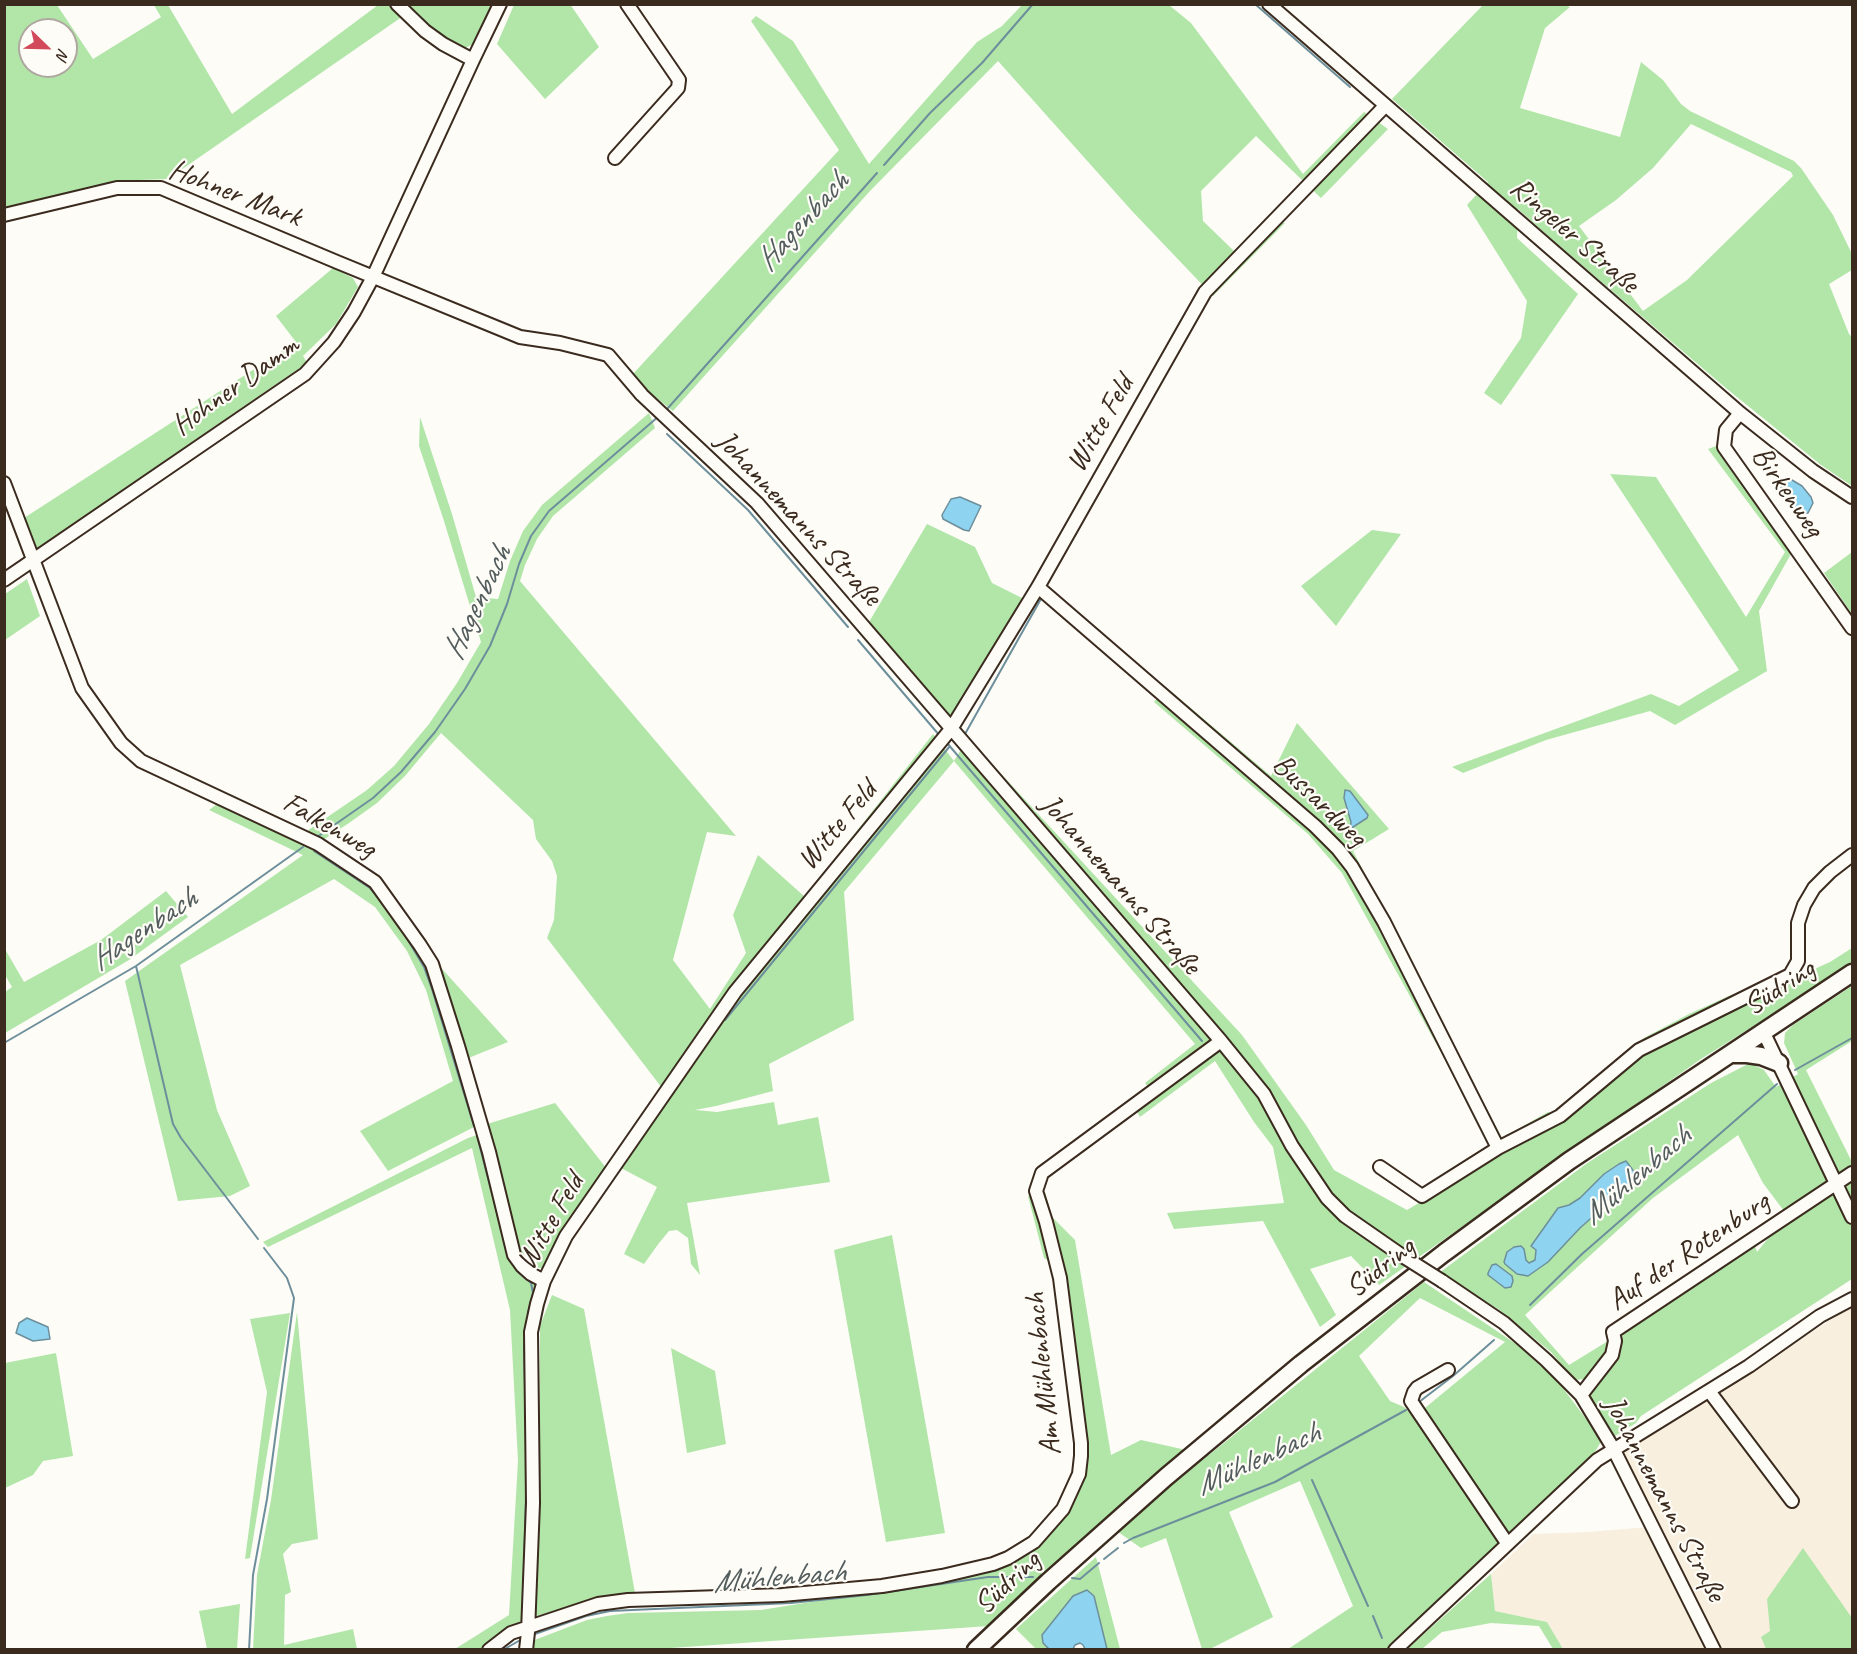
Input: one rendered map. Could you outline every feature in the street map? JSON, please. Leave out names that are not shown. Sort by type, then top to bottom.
[{"type":"main road","name":"Südring","points":[[976,1650],[1149,1492],[1310,1357],[1444,1253],[1569,1161],[1852,973]]},
{"type":"main road","points":[[1731,1054],[1761,1056],[1779,1063]]},
{"type":"street","points":[[397,4],[425,31],[443,44],[473,60]]},
{"type":"street","name":"Hohner Damm","points":[[4,580],[305,374],[334,342],[373,277],[500,4]]},
{"type":"street","points":[[615,159],[678,88],[679,80],[627,4]]},
{"type":"street","name":"Ringeler Straße","points":[[1269,4],[1740,413],[1813,471],[1852,497]]},
{"type":"street","name":"Witte Feld","points":[[526,1650],[533,1503],[531,1332],[544,1281],[566,1236],[735,992],[951,729],[1038,587],[1205,292],[1385,106]]},
{"type":"street","name":"Hohner Mark","points":[[4,214],[117,188],[161,188],[373,277]]},
{"type":"street","name":"Johannemanns Straße","points":[[373,277],[520,337],[560,343],[608,355],[642,395],[757,503],[1221,1041],[1264,1094],[1292,1146],[1327,1198],[1345,1216],[1504,1323],[1581,1395],[1613,1448],[1714,1650]]},
{"type":"street","name":"Birkenweg","points":[[1740,413],[1726,430],[1724,447],[1852,628]]},
{"type":"street","name":"Falkenweg","points":[[4,483],[82,688],[121,743],[141,761],[318,844],[375,882],[420,945],[432,964],[458,1046],[489,1152],[514,1255],[531,1274],[544,1281]]},
{"type":"street","name":"Bussardweg","points":[[1038,587],[1315,826],[1338,849],[1352,867],[1384,922],[1498,1148]]},
{"type":"street","points":[[1380,1167],[1422,1196],[1498,1148],[1560,1116],[1639,1050],[1790,975],[1798,961],[1798,922],[1804,905],[1814,888],[1852,855]]},
{"type":"street","points":[[1763,1031],[1852,1217]]},
{"type":"street","name":"Am Mühlenbach","points":[[489,1650],[512,1633],[528,1626],[598,1604],[628,1600],[782,1595],[882,1586],[942,1576],[1008,1558],[1034,1542],[1063,1509],[1079,1474],[1082,1456],[1059,1278],[1036,1191],[1042,1173],[1221,1041]]},
{"type":"street","name":"Auf der Rotenburg","points":[[1581,1395],[1612,1355],[1616,1341],[1614,1332],[1852,1173]]},
{"type":"street","points":[[1395,1650],[1597,1460],[1749,1366],[1820,1316],[1852,1299]]},
{"type":"street","points":[[1448,1370],[1417,1388],[1411,1401],[1507,1543]]},
{"type":"street","points":[[1709,1391],[1792,1501]]},
{"type":"shaded area","points":[[1852,1306],[1852,1649],[1563,1649],[1547,1622],[1495,1611],[1491,1574],[1533,1534],[1661,1526],[1618,1450],[1710,1398]]},
{"type":"green space","points":[[570,4],[599,47],[545,99],[497,44],[514,5]]},
{"type":"green space","points":[[4,5],[57,5],[66,18],[18,18],[18,78],[78,78],[78,36],[93,59],[161,17],[154,5],[168,5],[232,114],[378,5],[492,5],[473,44],[462,50],[409,12],[168,179],[139,180],[5,209]]},
{"type":"green space","points":[[1022,5],[1169,5],[1191,23],[1303,174],[1364,112],[1388,129],[1321,198],[1256,136],[1201,191],[1203,221],[1234,251],[1269,220],[1285,223],[1213,296],[1132,211],[998,61],[870,191],[673,411],[646,390],[633,374],[839,150],[751,21],[756,16],[793,41],[869,164],[977,42],[1002,26]]},
{"type":"green space","points":[[1483,5],[1565,5],[1570,7],[1545,28],[1520,108],[1620,137],[1641,62],[1663,80],[1681,104],[1690,111],[1794,161],[1833,215],[1852,254],[1852,270],[1829,284],[1852,337],[1852,486],[1821,465],[1727,389],[1518,209],[1517,238],[1578,294],[1501,405],[1484,393],[1521,338],[1527,301],[1467,205],[1488,182],[1392,99]],"holes":[[[1691,124],[1791,172],[1793,176],[1687,280],[1643,311],[1579,226],[1616,200],[1653,168]]]},
{"type":"green space","points":[[333,268],[353,278],[358,287],[336,324],[303,356],[307,363],[36,549],[24,518],[296,342],[276,316]]},
{"type":"green space","points":[[649,413],[655,428],[553,516],[537,539],[520,581],[736,836],[707,832],[673,960],[710,1009],[746,953],[733,915],[758,855],[805,897],[933,734],[954,761],[844,892],[854,1020],[769,1064],[773,1091],[695,1110],[717,1112],[774,1102],[778,1125],[818,1117],[830,1182],[687,1203],[700,1275],[691,1264],[688,1238],[677,1230],[669,1231],[644,1264],[624,1254],[657,1187],[619,1167],[672,1096],[662,1088],[547,938],[554,920],[557,876],[552,861],[536,839],[533,820],[441,733],[405,776],[377,803],[323,840],[307,831],[367,790],[394,766],[429,724],[481,642],[419,446],[420,417],[476,597],[498,599],[510,561],[523,531],[542,505]]},
{"type":"green space","points":[[1719,445],[1792,552],[1759,611],[1767,671],[1675,725],[1650,711],[1546,740],[1463,773],[1452,767],[1651,694],[1679,706],[1739,670],[1610,474],[1656,477],[1746,617],[1785,552],[1708,449]]},
{"type":"green space","points":[[927,524],[975,547],[992,583],[1024,599],[951,719],[869,622]]},
{"type":"green space","points":[[1372,530],[1401,534],[1336,626],[1301,586]]},
{"type":"green space","points":[[1852,552],[1852,614],[1824,573]]},
{"type":"green space","points":[[27,579],[40,616],[5,640],[5,594]]},
{"type":"green space","points":[[1166,687],[1271,776],[1297,723],[1389,829],[1353,851],[1502,1138],[1548,1112],[1565,1117],[1596,1080],[1644,1038],[1689,1014],[1731,995],[1790,980],[1830,962],[1852,948],[1852,964],[1701,1059],[1379,1285],[1351,1256],[1310,1269],[1336,1315],[1320,1327],[1263,1221],[1174,1229],[1167,1213],[1284,1203],[1273,1147],[1215,1061],[1140,1117],[1136,1110],[1155,1096],[1145,1083],[1195,1044],[954,761],[968,738],[1242,1035],[1306,1125],[1334,1170],[1407,1210],[1508,1150],[1502,1139],[1492,1145],[1342,873],[1308,834],[1154,702]]},
{"type":"green space","points":[[217,804],[314,848],[371,886],[389,905],[426,965],[476,1126],[388,1171],[360,1131],[453,1081],[426,990],[407,951],[375,907],[334,879],[180,965],[217,1110],[250,1186],[230,1196],[178,1201],[125,981],[303,855],[209,810]]},
{"type":"green space","points":[[166,891],[188,917],[129,960],[5,1033],[5,992],[12,987],[5,975],[5,949],[24,982],[101,940]]},
{"type":"green space","points":[[435,961],[508,1042],[466,1059]]},
{"type":"green space","points":[[1852,986],[1852,1041],[1806,1070],[1852,1162],[1852,1279],[1641,1416],[1636,1423],[1615,1436],[1589,1399],[1593,1384],[1613,1364],[1624,1332],[1629,1326],[1754,1243],[1757,1252],[1774,1231],[1784,1211],[1763,1183],[1738,1135],[1653,1198],[1525,1315],[1569,1365],[1608,1341],[1609,1352],[1584,1379],[1575,1380],[1551,1352],[1498,1309],[1439,1273],[1586,1164],[1711,1083],[1750,1063],[1764,1070],[1776,1087],[1798,1074],[1784,1043],[1785,1033],[1793,1025]],"holes":[[[1626,1161],[1635,1173],[1631,1184],[1580,1228],[1548,1262],[1528,1276],[1517,1274],[1505,1264],[1507,1252],[1514,1247],[1521,1246],[1524,1249],[1526,1260],[1530,1263],[1535,1260],[1536,1250],[1532,1246],[1558,1208],[1569,1205],[1580,1198],[1604,1174]],[[1496,1264],[1512,1276],[1511,1287],[1505,1288],[1488,1275],[1492,1265]]]},
{"type":"green space","points":[[555,1103],[607,1169],[544,1268],[534,1268],[521,1251],[484,1125]]},
{"type":"green space","points":[[480,1134],[512,1256],[536,1285],[529,1504],[522,1623],[485,1649],[455,1649],[509,1615],[518,1461],[510,1310],[472,1148],[268,1247],[263,1242]]},
{"type":"green space","points":[[1045,1192],[1052,1217],[1075,1240],[1111,1455],[1141,1440],[1209,1455],[1424,1282],[1519,1346],[1559,1383],[1602,1440],[1593,1455],[1388,1649],[1288,1649],[1353,1606],[1300,1481],[1229,1512],[1273,1617],[1210,1649],[1202,1649],[1166,1538],[1141,1548],[1104,1522],[989,1626],[656,1649],[530,1650],[532,1641],[587,1620],[607,1616],[628,1613],[761,1610],[959,1576],[1051,1530],[1085,1442],[1066,1271],[1044,1258],[1028,1196]],"holes":[[[1420,1298],[1505,1342],[1414,1417],[1404,1407],[1390,1401],[1359,1356]]]},
{"type":"green space","points":[[892,1235],[945,1533],[886,1542],[834,1250]]},
{"type":"green space","points":[[552,1295],[584,1309],[635,1593],[609,1595],[536,1616],[540,1326]]},
{"type":"green space","points":[[297,1312],[318,1539],[292,1544],[283,1554],[291,1592],[285,1595],[284,1645],[353,1629],[357,1649],[253,1649],[257,1575],[271,1500]]},
{"type":"green space","points":[[290,1313],[250,1558],[245,1559],[267,1392],[250,1319]]},
{"type":"green space","points":[[671,1348],[715,1371],[726,1444],[687,1453]]},
{"type":"green space","points":[[56,1353],[73,1456],[43,1461],[33,1475],[5,1488],[5,1363]]},
{"type":"green space","points":[[1803,1548],[1852,1618],[1852,1649],[1766,1649],[1761,1637],[1770,1631],[1767,1599]]},
{"type":"green space","points":[[1096,1557],[1120,1649],[1107,1649],[1094,1596],[1043,1643],[1049,1649],[1036,1649],[1016,1629]]},
{"type":"green space","points":[[1491,1574],[1495,1611],[1547,1622],[1563,1649],[1553,1649],[1539,1626],[1491,1623],[1442,1632],[1422,1649],[1407,1649]]},
{"type":"green space","points":[[240,1604],[237,1649],[207,1649],[199,1611]]},
{"type":"water","points":[[1792,480],[1802,486],[1811,497],[1813,503],[1808,513],[1797,514],[1782,496],[1781,488],[1785,482]]},
{"type":"water","points":[[960,497],[981,506],[969,531],[943,519],[942,515],[951,499]]},
{"type":"water","points":[[1345,790],[1350,791],[1368,815],[1350,829],[1351,822],[1344,798]]},
{"type":"water","points":[[1626,1161],[1635,1173],[1631,1183],[1580,1228],[1548,1262],[1528,1276],[1517,1274],[1505,1264],[1507,1252],[1514,1247],[1521,1246],[1529,1263],[1535,1260],[1536,1250],[1531,1246],[1558,1208],[1569,1205],[1580,1198],[1604,1174]]},
{"type":"water","points":[[1496,1264],[1512,1276],[1511,1287],[1505,1288],[1488,1275],[1492,1265]]},
{"type":"water","points":[[27,1318],[48,1327],[50,1339],[33,1341],[16,1333],[19,1323]]},
{"type":"water","points":[[1087,1590],[1094,1596],[1107,1649],[1085,1649],[1080,1643],[1073,1649],[1049,1649],[1043,1643],[1042,1635],[1073,1596]]},
{"type":"waterway","name":"Hagenbach","points":[[884,165],[930,113],[982,63],[1033,4]]},
{"type":"waterway","points":[[1255,4],[1350,87]]},
{"type":"waterway","name":"Hagenbach","points":[[668,408],[877,173]]},
{"type":"waterway","name":"Hagenbach","points":[[317,837],[373,798],[401,772],[435,732],[465,689],[490,646],[531,536],[549,511],[659,416]]},
{"type":"waterway","points":[[667,434],[748,510],[848,627]]},
{"type":"waterway","points":[[965,734],[1042,597]]},
{"type":"waterway","points":[[858,640],[940,736]]},
{"type":"waterway","points":[[947,743],[1202,1041]]},
{"type":"waterway","points":[[725,1020],[950,746]]},
{"type":"waterway","name":"Hagenbach","points":[[4,1043],[136,966],[303,847]]},
{"type":"waterway","points":[[314,851],[370,888],[381,901]]},
{"type":"waterway","points":[[405,935],[424,967],[432,989],[474,1126]]},
{"type":"waterway","points":[[136,966],[173,1124],[181,1138],[258,1239]]},
{"type":"waterway","name":"Mühlenbach","points":[[1795,1070],[1852,1038]]},
{"type":"waterway","name":"Mühlenbach","points":[[1530,1305],[1582,1254],[1777,1084]]},
{"type":"waterway","points":[[477,1136],[509,1258],[518,1272],[531,1283],[533,1293],[528,1313]]},
{"type":"waterway","points":[[249,1650],[253,1575],[267,1499],[294,1298],[287,1278],[264,1248]]},
{"type":"waterway","points":[[525,1335],[526,1422]]},
{"type":"waterway","name":"Mühlenbach","points":[[1419,1402],[1494,1340]]},
{"type":"waterway","name":"Mühlenbach","points":[[1124,1543],[1275,1482],[1406,1410]]},
{"type":"waterway","points":[[523,1605],[527,1458]]},
{"type":"waterway","points":[[1312,1480],[1368,1606]]},
{"type":"waterway","name":"Mühlenbach","points":[[1104,1559],[1118,1548]]},
{"type":"waterway","name":"Mühlenbach","points":[[1072,1578],[1080,1579],[1099,1563]]},
{"type":"waterway","name":"Mühlenbach","points":[[532,1635],[586,1616],[610,1611],[791,1603],[867,1595],[988,1577],[1033,1577]]},
{"type":"waterway","points":[[1373,1616],[1382,1638]]},
{"type":"waterway","name":"Mühlenbach","points":[[503,1650],[522,1639]]}]
